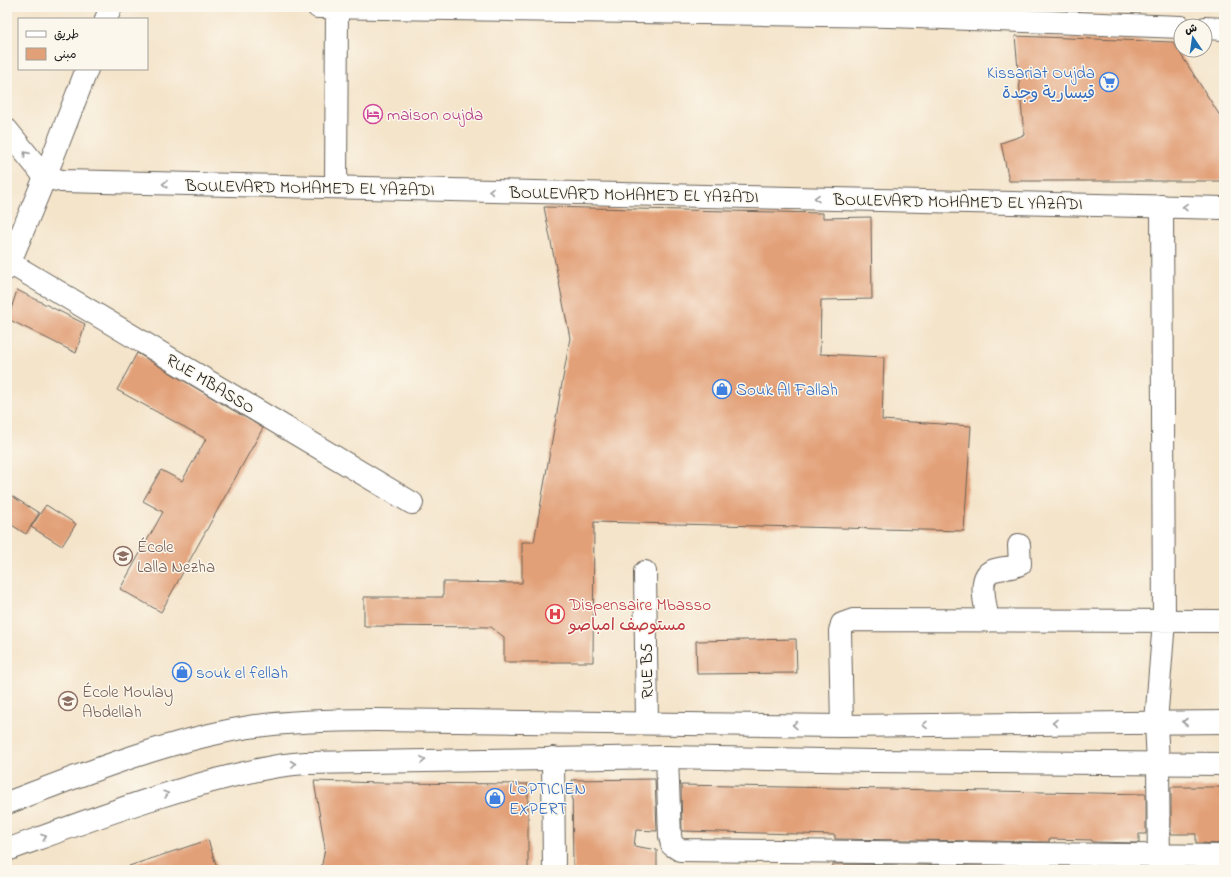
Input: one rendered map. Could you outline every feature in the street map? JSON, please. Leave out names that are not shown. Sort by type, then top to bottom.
[{"type":"street","points":[[106,18],[111,7]]},
{"type":"street","points":[[318,7],[890,11],[1173,27]]},
{"type":"street","points":[[336,187],[337,7]]},
{"type":"street","points":[[1213,28],[1224,28]]},
{"type":"street","points":[[9,266],[87,70]]},
{"type":"street","points":[[7,130],[45,177]]},
{"type":"street","name":"BOULEVARD MOHAMED EL YAZADI","points":[[45,177],[62,181],[1224,208]]},
{"type":"street","points":[[1159,863],[1156,722],[1164,621],[1162,206]]},
{"type":"street","name":"RUE MBASSO","points":[[9,266],[412,503]]},
{"type":"street","points":[[988,621],[983,584],[985,576],[992,571],[1020,564],[1019,545]]},
{"type":"street","name":"RUE B5","points":[[645,572],[647,723]]},
{"type":"street","points":[[842,726],[840,631],[842,624],[853,620],[1224,621]]},
{"type":"street","points":[[7,803],[132,756],[199,738],[249,727],[290,723],[339,720],[842,726],[1224,722]]},
{"type":"street","points":[[667,757],[670,836],[672,845],[680,850],[1159,863],[1224,856]]},
{"type":"street","points":[[7,850],[205,782],[268,768],[313,762],[667,757],[865,761],[1224,764]]},
{"type":"street","points":[[553,758],[554,870]]},
{"type":"building","name":"Kissariat Oujda قيسارية وجدة","points":[[1015,36],[1173,42],[1173,58],[1183,58],[1224,122],[1224,181],[1009,181],[1001,143],[1024,135]]},
{"type":"building","name":"Souk Al Fallah","points":[[544,207],[823,213],[823,218],[871,217],[872,299],[821,300],[820,354],[884,357],[882,420],[971,426],[964,531],[594,522],[593,662],[504,662],[504,637],[491,627],[364,626],[364,597],[443,597],[443,582],[522,583],[522,542],[534,542],[570,338]]},
{"type":"building","points":[[17,290],[85,324],[76,353],[8,319]]},
{"type":"building","points":[[137,353],[263,428],[161,612],[120,589],[163,512],[143,501],[161,470],[182,481],[206,439],[117,390]]},
{"type":"building","points":[[7,493],[39,513],[26,534],[7,522]]},
{"type":"building","points":[[46,505],[76,524],[62,546],[31,527]]},
{"type":"building","points":[[796,639],[797,673],[697,674],[696,641]]},
{"type":"building","points":[[655,779],[657,831],[636,830],[634,846],[657,850],[657,870],[573,870],[572,780]]},
{"type":"building","points":[[314,781],[528,784],[528,870],[321,870],[325,848]]},
{"type":"building","points":[[681,785],[1146,794],[1146,834],[1139,834],[1139,843],[1049,839],[1049,842],[835,839],[835,835],[682,831]]},
{"type":"building","points":[[1171,787],[1224,787],[1224,844],[1196,843],[1196,834],[1171,834]]},
{"type":"building","points":[[208,840],[218,870],[130,870],[129,866]]},
{"type":"building","points":[[833,864],[1047,867],[1047,870],[833,870]]},
{"type":"building","points":[[1090,867],[1137,868],[1137,870],[1090,870]]},
{"type":"place","name":"Kissariat Oujda قيسارية وجدة","points":[[1109,82]]},
{"type":"place","name":"maison oujda","points":[[373,114]]},
{"type":"place","name":"Souk Al Fallah","points":[[722,389]]},
{"type":"place","name":"École Lalla Nezha","points":[[123,556]]},
{"type":"place","name":"Dispensaire Mbasso مستوصف امباصو","points":[[555,614]]},
{"type":"place","name":"souk el fellah","points":[[182,672]]},
{"type":"place","name":"École Moulay Abdellah","points":[[68,701]]},
{"type":"place","name":"L'OPTICIEN EXPERT","points":[[495,798]]}]
